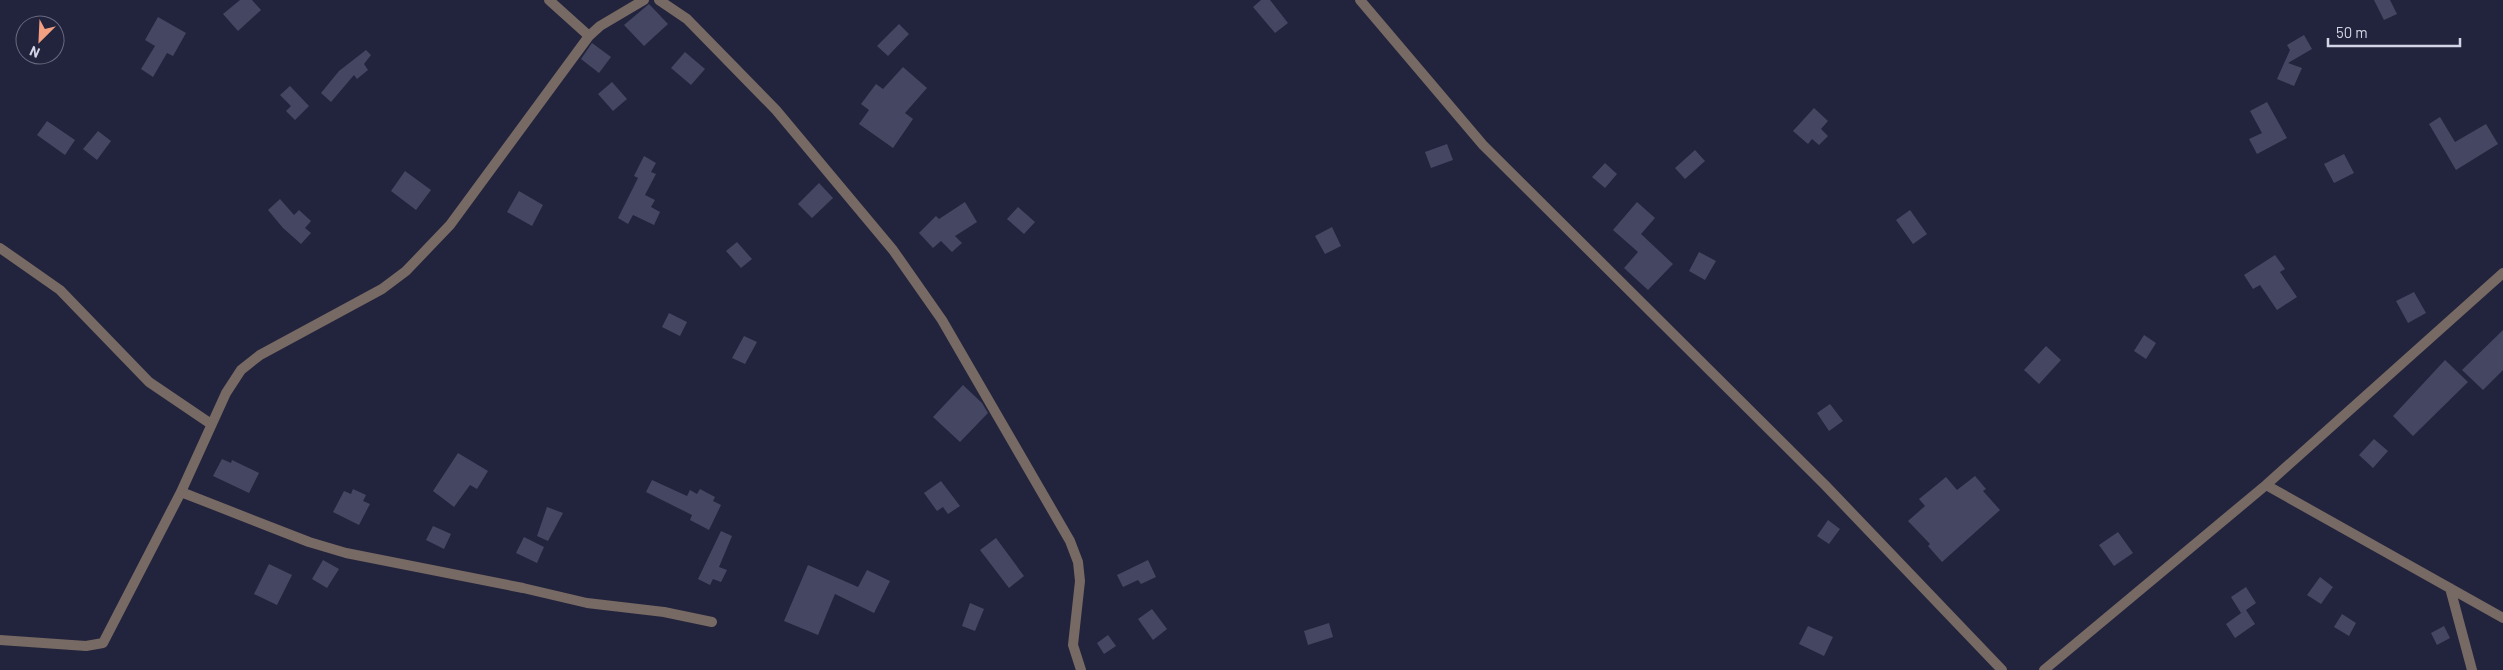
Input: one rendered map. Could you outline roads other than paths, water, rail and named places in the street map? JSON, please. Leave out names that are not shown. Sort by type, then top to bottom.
[{"type":"street","points":[[549,0],[589,36]]},
{"type":"street","points":[[0,640],[86,646],[104,643],[181,492],[226,393],[241,370],[260,355],[382,289],[406,271],[450,226],[589,36],[600,26],[644,0]]},
{"type":"street","points":[[659,0],[687,19],[776,110],[893,250],[942,320],[1070,541],[1078,562],[1080,581],[1073,645],[1081,670]]},
{"type":"street","points":[[1360,0],[1483,145],[1825,485],[2002,670]]},
{"type":"street","points":[[0,248],[60,290],[149,382],[211,424]]},
{"type":"street","points":[[2044,670],[2266,485],[2503,272]]},
{"type":"street","points":[[2266,485],[2503,618]]},
{"type":"street","points":[[181,492],[309,542],[346,553],[523,588],[587,603],[664,612],[712,622]]},
{"type":"street","points":[[2450,588],[2472,670]]}]
